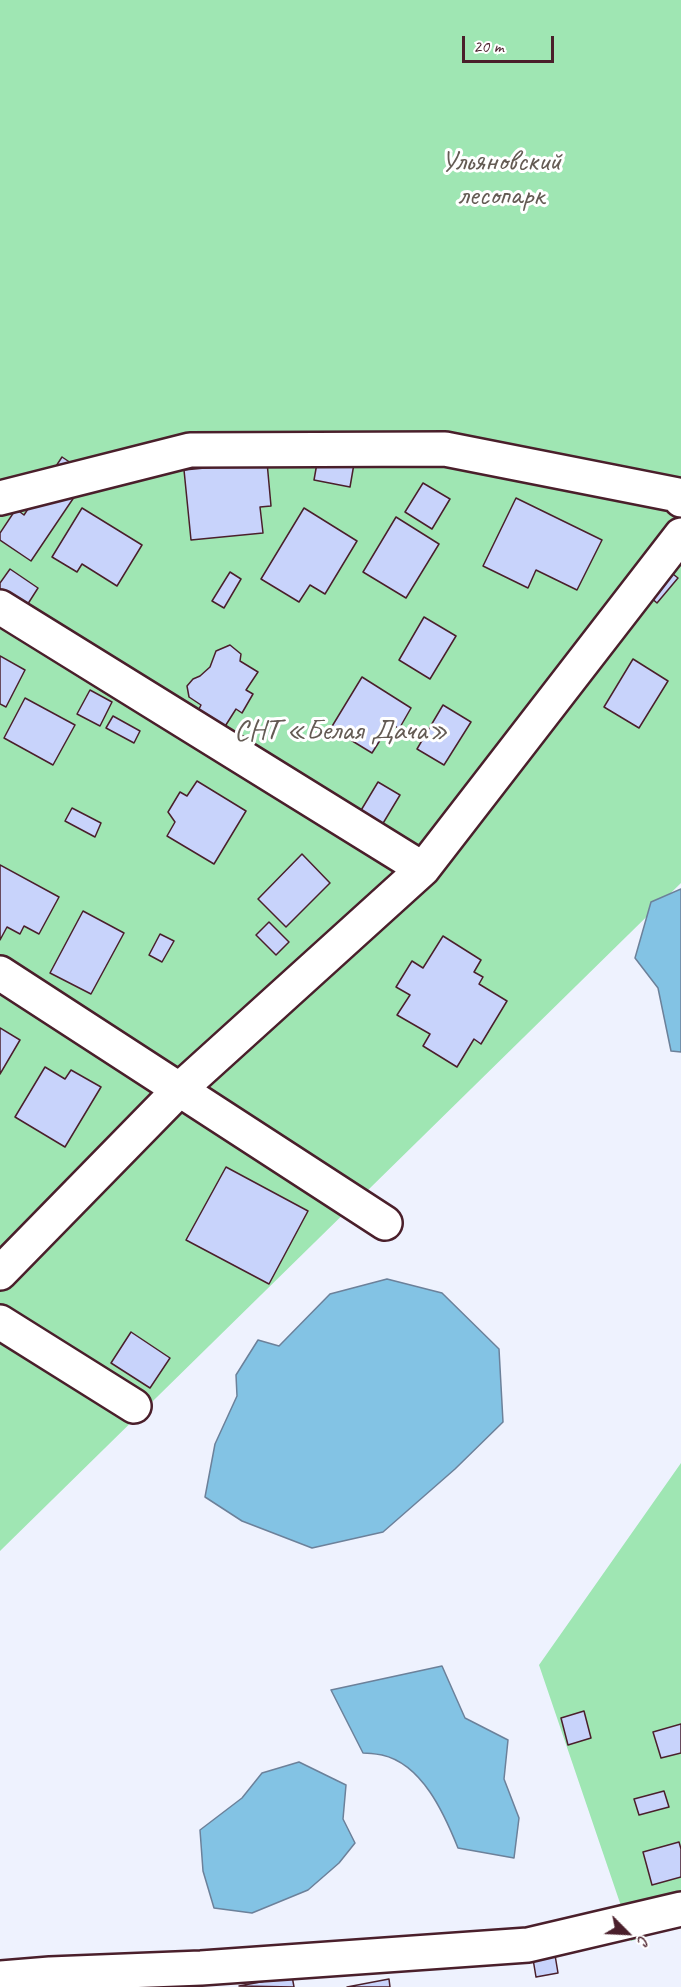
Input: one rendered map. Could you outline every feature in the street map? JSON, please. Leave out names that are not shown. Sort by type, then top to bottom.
[{"type":"street","points":[[0,498],[190,450],[445,449],[678,495],[681,500]]},
{"type":"street","points":[[0,1273],[180,1089],[423,869],[681,535]]},
{"type":"street","points":[[0,607],[423,869]]},
{"type":"street","points":[[0,973],[385,1224]]},
{"type":"street","points":[[0,1322],[134,1406]]},
{"type":"street","points":[[0,1978],[52,1980],[528,1945],[681,1909]]},
{"type":"green space","name":"СНТ «Белая Дача»","points":[[0,0],[681,0],[681,883],[0,1551]]},
{"type":"green space","points":[[681,1463],[681,1926],[631,1941],[539,1665]]},
{"type":"water","points":[[681,889],[681,1052],[671,1051],[658,988],[635,958],[651,902]]},
{"type":"water","points":[[387,1279],[442,1293],[499,1349],[503,1422],[455,1469],[383,1532],[312,1548],[242,1521],[205,1497],[215,1444],[237,1396],[236,1375],[258,1340],[279,1346],[330,1294]]},
{"type":"water","points":[[442,1666],[465,1718],[508,1740],[504,1779],[519,1818],[514,1858],[458,1848],[430,1792],[409,1768],[382,1755],[363,1753],[331,1690]]},
{"type":"water","points":[[299,1762],[346,1785],[343,1819],[355,1843],[339,1863],[308,1890],[252,1913],[214,1908],[203,1871],[200,1830],[242,1798],[262,1773]]},
{"type":"building","points":[[319,452],[355,458],[350,487],[314,480]]},
{"type":"building","points":[[62,457],[89,475],[31,561],[0,540],[0,533],[16,509],[24,515]]},
{"type":"building","points":[[267,462],[271,506],[260,507],[263,533],[191,540],[184,470]]},
{"type":"building","points":[[423,483],[450,499],[432,529],[405,512]]},
{"type":"building","points":[[516,498],[602,540],[577,590],[536,570],[528,588],[483,566]]},
{"type":"building","points":[[82,508],[142,545],[117,586],[82,564],[77,572],[52,557]]},
{"type":"building","points":[[304,508],[357,541],[325,594],[310,585],[299,602],[261,579]]},
{"type":"building","points":[[396,517],[439,544],[406,598],[363,572]]},
{"type":"building","points":[[10,569],[38,588],[24,610],[0,594],[0,583]]},
{"type":"building","points":[[669,571],[678,578],[657,603],[649,596]]},
{"type":"building","points":[[230,572],[241,579],[224,608],[212,601]]},
{"type":"building","points":[[424,617],[456,636],[430,679],[399,660]]},
{"type":"building","points":[[230,645],[241,654],[240,661],[258,672],[246,690],[253,694],[242,713],[236,709],[224,728],[198,711],[201,705],[189,697],[187,686],[210,667],[216,651]]},
{"type":"building","points":[[0,656],[25,670],[6,707],[0,704]]},
{"type":"building","points":[[633,659],[668,681],[639,728],[604,707]]},
{"type":"building","points":[[362,677],[411,708],[399,729],[391,723],[372,753],[331,728]]},
{"type":"building","points":[[90,690],[112,702],[100,726],[77,714]]},
{"type":"building","points":[[25,698],[75,725],[53,765],[4,738]]},
{"type":"building","points":[[443,705],[471,722],[444,765],[417,749]]},
{"type":"building","points":[[113,716],[140,731],[134,743],[106,728]]},
{"type":"building","points":[[197,781],[246,811],[214,864],[167,836],[175,822],[168,812],[180,792],[187,796]]},
{"type":"building","points":[[378,782],[400,795],[379,830],[357,817]]},
{"type":"building","points":[[72,808],[101,823],[95,837],[65,821]]},
{"type":"building","points":[[302,854],[330,883],[286,927],[258,899]]},
{"type":"building","points":[[0,865],[59,897],[39,934],[24,926],[20,934],[7,927],[0,940]]},
{"type":"building","points":[[83,911],[124,933],[91,994],[50,973]]},
{"type":"building","points":[[269,922],[289,942],[276,955],[256,935]]},
{"type":"building","points":[[160,934],[174,941],[162,962],[149,955]]},
{"type":"building","points":[[443,936],[481,960],[474,972],[483,977],[479,984],[507,1001],[481,1044],[474,1039],[457,1067],[423,1046],[430,1034],[397,1015],[410,995],[396,987],[412,961],[423,968]]},
{"type":"building","points":[[0,1028],[20,1040],[0,1074]]},
{"type":"building","points":[[45,1067],[65,1079],[71,1070],[101,1087],[65,1147],[15,1117]]},
{"type":"building","points":[[226,1167],[308,1211],[269,1284],[186,1240]]},
{"type":"building","points":[[131,1332],[170,1358],[150,1388],[111,1363]]},
{"type":"building","points":[[584,1711],[591,1738],[568,1745],[561,1718]]},
{"type":"building","points":[[681,1724],[681,1753],[661,1758],[653,1732]]},
{"type":"building","points":[[664,1791],[669,1807],[639,1815],[634,1799]]},
{"type":"building","points":[[679,1842],[681,1877],[652,1885],[643,1852]]},
{"type":"building","points":[[555,1955],[558,1973],[536,1977],[533,1959]]},
{"type":"building","points":[[292,1976],[294,1987],[239,1986]]},
{"type":"building","points":[[389,1979],[390,1987],[347,1987]]},
{"type":"park label","name":"Ульяновский лесопарк","points":[[501,179]]}]
